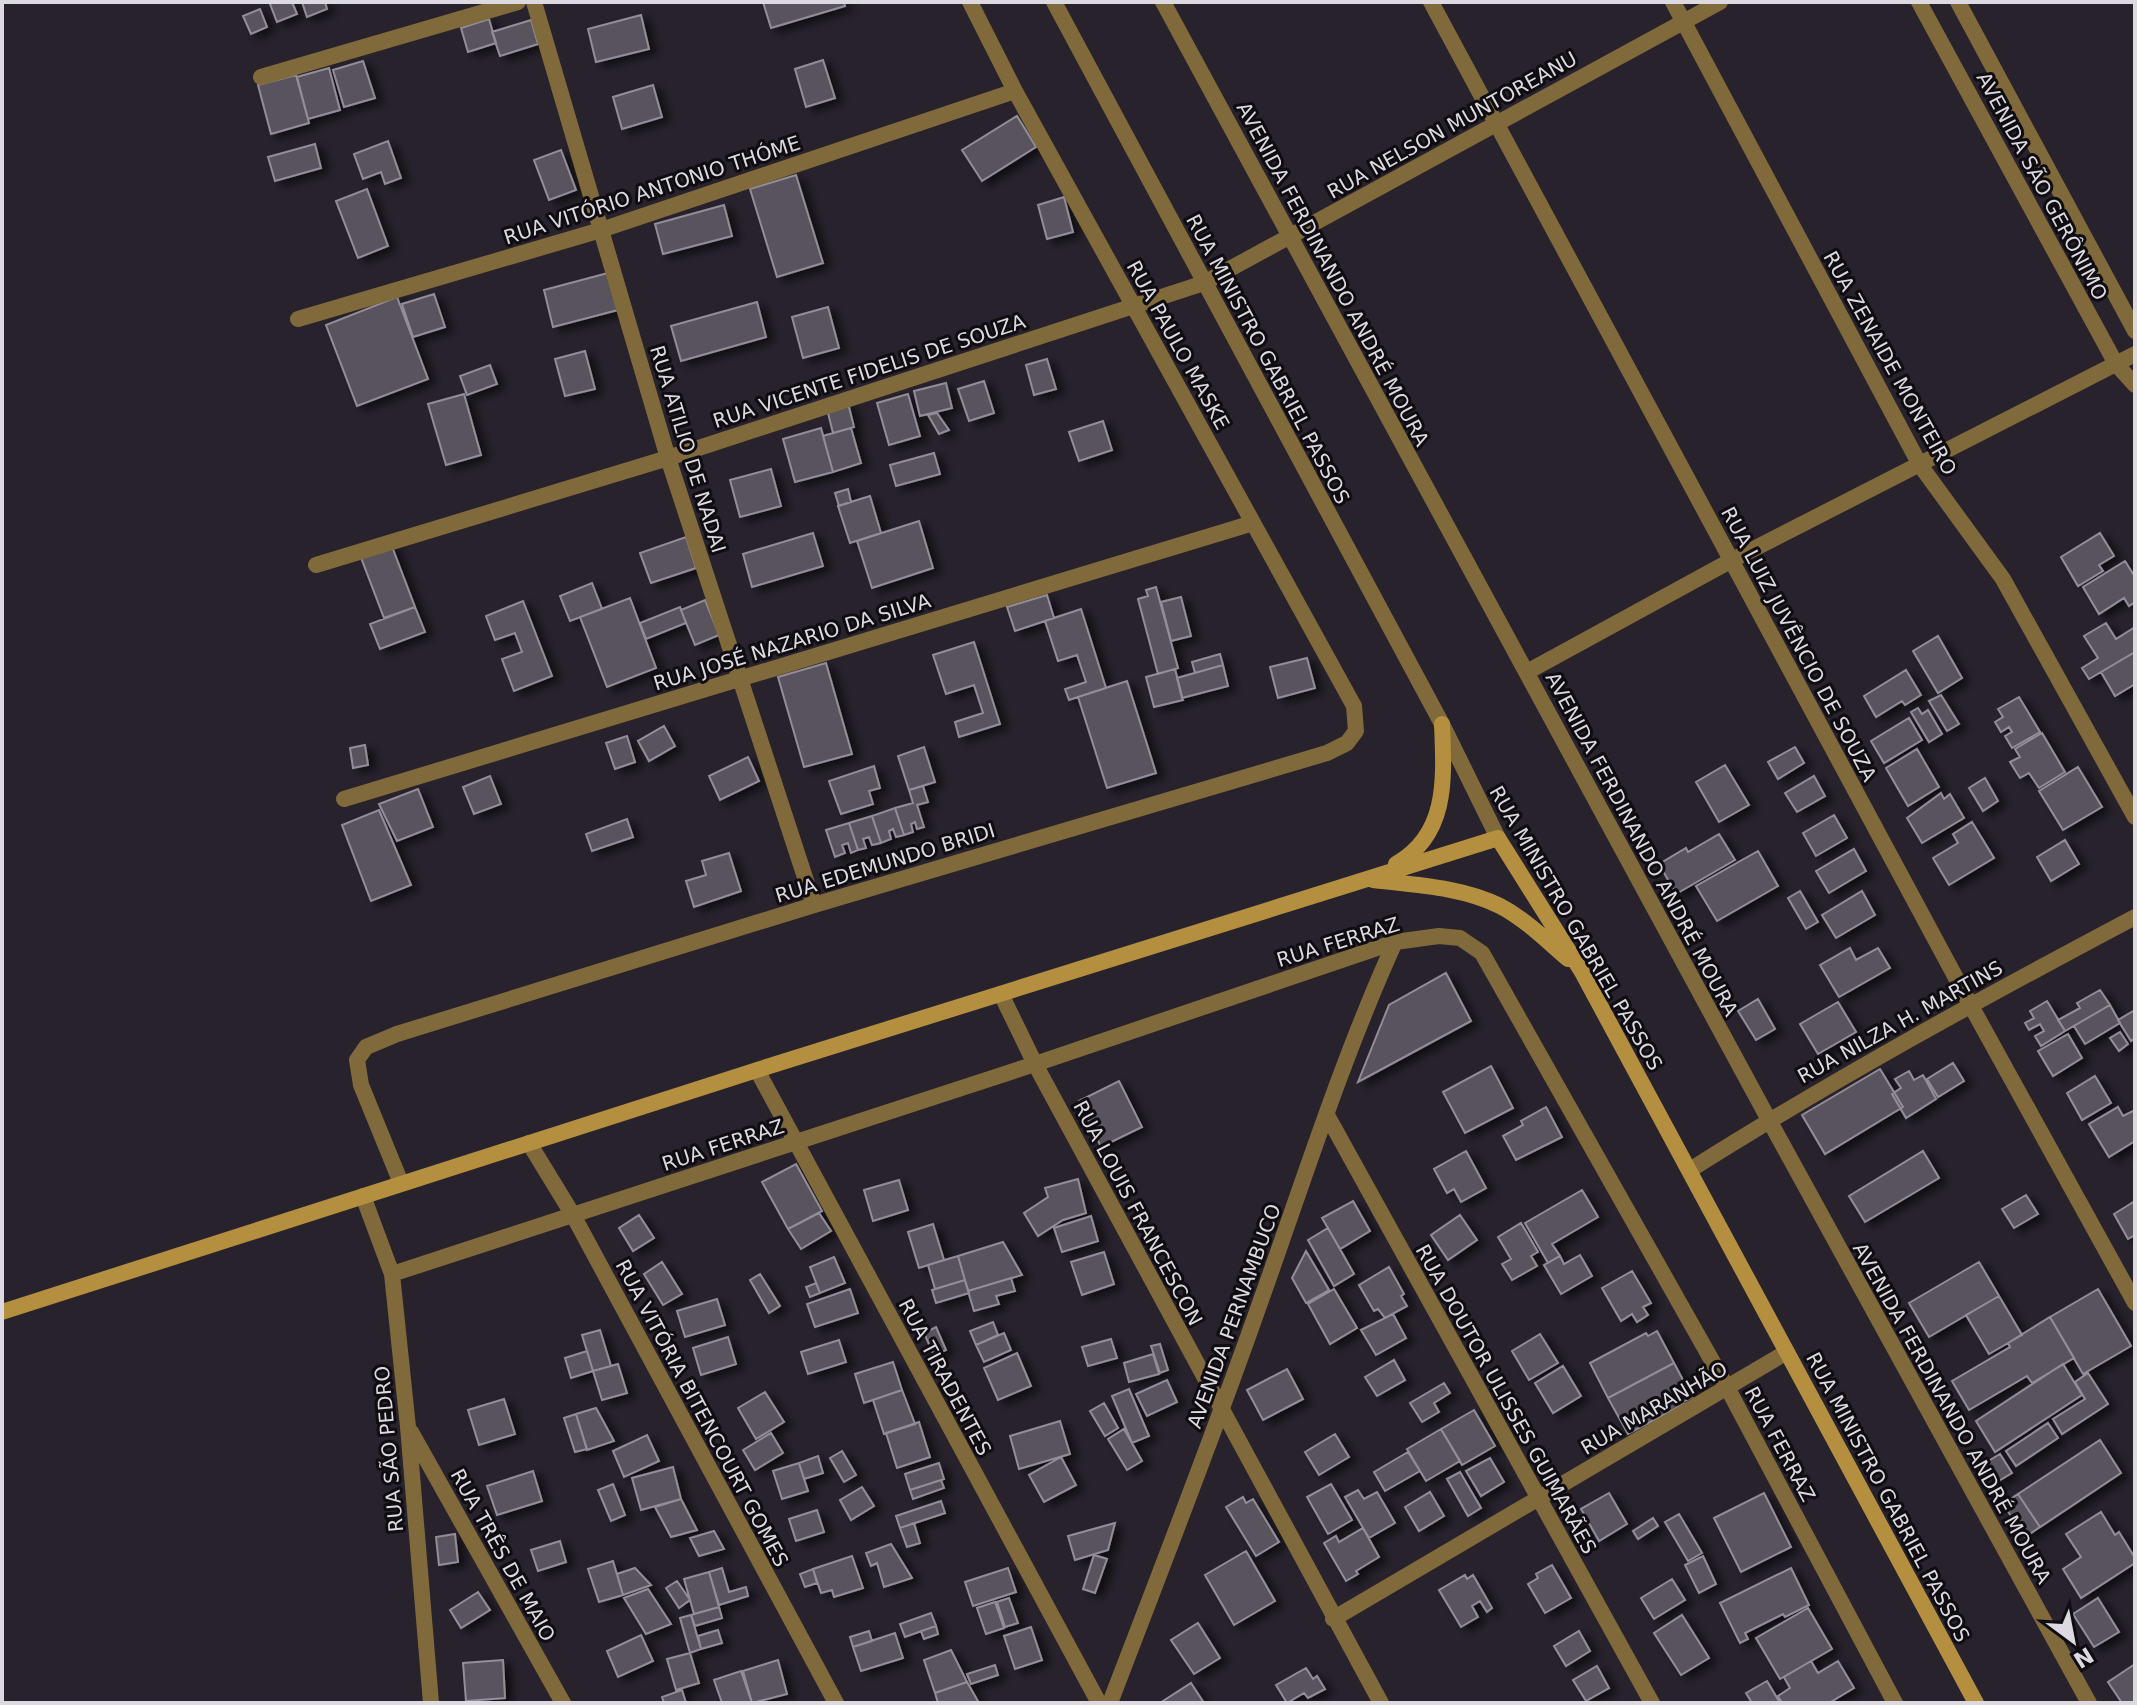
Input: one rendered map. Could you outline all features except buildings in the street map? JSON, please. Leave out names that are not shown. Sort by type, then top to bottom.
[{"type":"main road","points":[[1368,879],[1412,855],[1436,822],[1444,779],[1442,724]]},
{"type":"main road","points":[[2,1312],[757,1070],[1498,838]]},
{"type":"main road","name":"RUA MINISTRO GABRIEL PASSOS","points":[[1498,838],[1582,972],[1976,1703]]},
{"type":"main road","points":[[1368,879],[1448,889],[1500,906],[1534,929],[1582,972]]},
{"type":"street","points":[[261,77],[518,2]]},
{"type":"street","name":"RUA ATILIO DE NADAI","points":[[534,2],[668,458],[814,905]]},
{"type":"street","name":"RUA PAULO MASKE","points":[[970,2],[1015,91],[1354,706]]},
{"type":"street","name":"RUA MINISTRO GABRIEL PASSOS","points":[[1054,2],[1442,724],[1498,838]]},
{"type":"street","name":"AVENIDA FERDINANDO ANDRÉ MOURA","points":[[1163,2],[2089,1703]]},
{"type":"street","name":"RUA LUIZ JUVÊNCIO DE SOUZA","points":[[1431,2],[1970,1004],[2134,1297]]},
{"type":"street","name":"RUA ZENAIDE MONTEIRO","points":[[1673,2],[1920,465],[2003,579],[2135,817]]},
{"type":"street","name":"RUA NELSON MUNTOREANU","points":[[1204,283],[1720,2]]},
{"type":"street","name":"AVENIDA SÃO GERÔNIMO","points":[[1919,2],[2116,364],[2135,385]]},
{"type":"street","name":"AVENIDA SÃO GERÔNIMO","points":[[1958,2],[2135,331]]},
{"type":"street","name":"RUA VITÓRIO ANTONIO THÓME","points":[[298,319],[601,230],[1015,91]]},
{"type":"street","name":"RUA VICENTE FIDELIS DE SOUZA","points":[[316,565],[668,458],[1204,283]]},
{"type":"street","points":[[1527,672],[1732,560],[2135,354]]},
{"type":"street","name":"RUA JOSÉ NAZARIO DA SILVA","points":[[344,799],[1253,523]]},
{"type":"street","name":"RUA EDEMUNDO BRIDI","points":[[401,1183],[361,1085],[357,1060],[366,1047],[397,1034],[814,905],[1327,753],[1347,743],[1356,731],[1354,706]]},
{"type":"street","name":"RUA NILZA H. MARTINS","points":[[1690,1170],[1769,1120],[1970,1004],[2135,917]]},
{"type":"street","name":"RUA FERRAZ","points":[[392,1274],[1035,1064],[1395,942],[1439,936],[1460,938],[1482,953],[1728,1389],[1895,1703]]},
{"type":"street","name":"AVENIDA PERNAMBUCO","points":[[1110,1703],[1222,1411],[1327,1115],[1395,942]]},
{"type":"street","name":"RUA LOUIS FRANCESCON","points":[[1001,994],[1035,1064],[1381,1703]]},
{"type":"street","name":"RUA TIRADENTES","points":[[757,1070],[1099,1703]]},
{"type":"street","name":"RUA DOUTOR ULISSES GUIMARÃES","points":[[1327,1115],[1652,1703]]},
{"type":"street","name":"RUA VITÓRIA BITENCOURT GOMES","points":[[529,1143],[573,1215],[836,1703]]},
{"type":"street","name":"RUA SÃO PEDRO","points":[[363,1196],[392,1274],[431,1703]]},
{"type":"street","name":"RUA MARANHÃO","points":[[1333,1619],[1787,1352]]},
{"type":"street","name":"RUA TRÊS DE MAIO","points":[[408,1427],[563,1703]]}]
